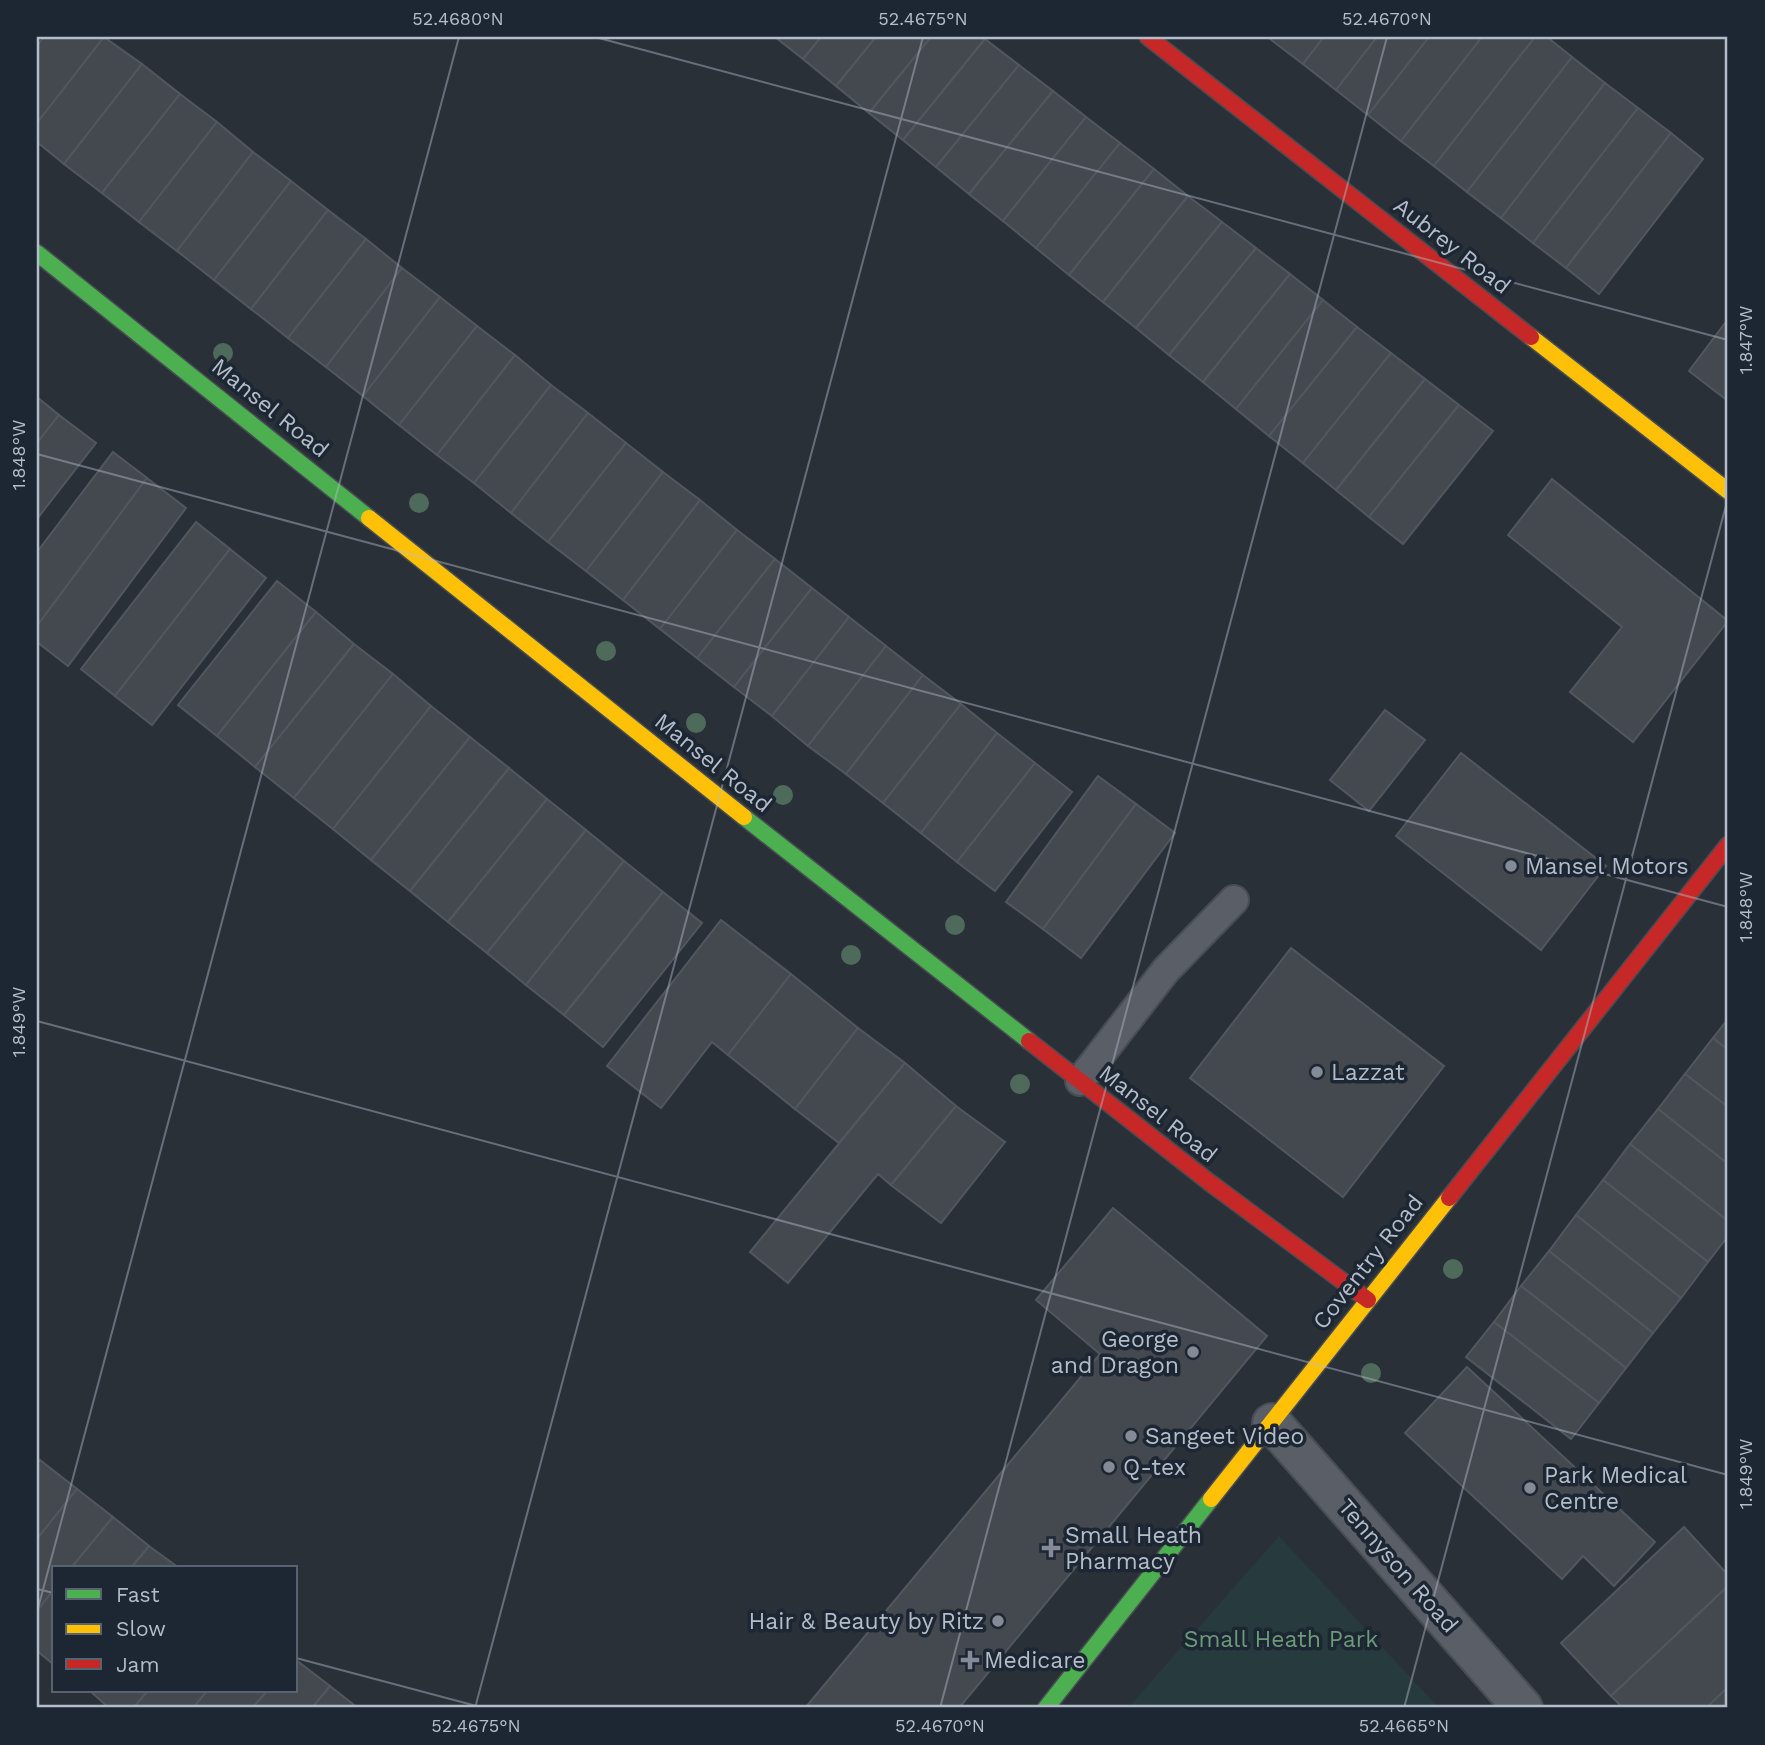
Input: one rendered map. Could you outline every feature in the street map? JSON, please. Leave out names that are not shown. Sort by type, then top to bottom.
[{"type":"street","name":"Aubrey Road","points":[[1147,37],[1728,491]]},
{"type":"street","name":"Mansel Road","points":[[37,253],[724,802],[1209,1182],[1368,1300]]},
{"type":"street","name":"Coventry Road","points":[[1046,1708],[1728,845]]},
{"type":"street","name":"Tennyson Road","points":[[1272,1423],[1523,1708]]},
{"type":"lane","points":[[1080,1081],[1166,970],[1234,900]]},
{"type":"green space","name":"Small Heath Park","points":[[1279,1536],[1439,1708],[1128,1708]]},
{"type":"building","points":[[44,37],[104,37],[37,123],[37,46]]},
{"type":"building","points":[[104,37],[142,64],[64,164],[37,142],[37,123]]},
{"type":"building","points":[[775,37],[821,37],[803,59]]},
{"type":"building","points":[[821,37],[876,37],[836,86],[803,59]]},
{"type":"building","points":[[876,37],[931,37],[869,113],[836,86]]},
{"type":"building","points":[[931,37],[985,39],[903,140],[869,113]]},
{"type":"building","points":[[1324,37],[1303,64],[1270,39]]},
{"type":"building","points":[[1324,37],[1377,37],[1336,90],[1303,64]]},
{"type":"building","points":[[1377,37],[1429,37],[1368,115],[1336,90]]},
{"type":"building","points":[[1429,37],[1482,37],[1401,141],[1368,115]]},
{"type":"building","points":[[1482,37],[1535,37],[1434,166],[1401,141]]},
{"type":"building","points":[[1535,37],[1547,37],[1572,57],[1467,192],[1434,166]]},
{"type":"building","points":[[985,39],[1019,65],[936,167],[903,140]]},
{"type":"building","points":[[1572,57],[1605,83],[1501,218],[1467,192]]},
{"type":"building","points":[[142,64],[180,94],[102,193],[64,164]]},
{"type":"building","points":[[1019,65],[1053,91],[969,194],[936,167]]},
{"type":"building","points":[[1605,83],[1638,108],[1533,243],[1501,218]]},
{"type":"building","points":[[1053,91],[1086,117],[1003,221],[969,194]]},
{"type":"building","points":[[180,94],[217,122],[139,222],[102,193]]},
{"type":"building","points":[[1638,108],[1671,133],[1566,268],[1533,243]]},
{"type":"building","points":[[1086,117],[1120,143],[1036,248],[1003,221]]},
{"type":"building","points":[[217,122],[253,152],[177,251],[139,222]]},
{"type":"building","points":[[1671,133],[1703,159],[1599,294],[1566,268]]},
{"type":"building","points":[[1120,143],[1154,169],[1069,275],[1036,248]]},
{"type":"building","points":[[253,152],[291,181],[214,280],[177,251]]},
{"type":"building","points":[[1154,169],[1188,196],[1103,302],[1069,275]]},
{"type":"building","points":[[291,181],[328,210],[251,309],[214,280]]},
{"type":"building","points":[[1188,196],[1222,222],[1136,328],[1103,302]]},
{"type":"building","points":[[328,210],[366,239],[288,338],[251,309]]},
{"type":"building","points":[[1222,222],[1256,248],[1169,355],[1136,328]]},
{"type":"building","points":[[366,239],[402,268],[326,367],[288,338]]},
{"type":"building","points":[[1256,248],[1290,274],[1203,382],[1169,355]]},
{"type":"building","points":[[402,268],[440,297],[363,396],[326,367]]},
{"type":"building","points":[[1290,274],[1323,300],[1236,409],[1203,382]]},
{"type":"building","points":[[440,297],[477,326],[399,425],[363,396]]},
{"type":"building","points":[[1323,300],[1357,327],[1269,436],[1236,409]]},
{"type":"building","points":[[1728,319],[1728,401],[1689,371]]},
{"type":"building","points":[[477,326],[515,355],[437,455],[399,425]]},
{"type":"building","points":[[1357,327],[1391,353],[1303,463],[1269,436]]},
{"type":"building","points":[[1391,353],[1425,379],[1336,490],[1303,463]]},
{"type":"building","points":[[515,355],[551,385],[474,483],[437,455]]},
{"type":"building","points":[[1425,379],[1459,405],[1369,517],[1336,490]]},
{"type":"building","points":[[551,385],[588,413],[511,513],[474,483]]},
{"type":"building","points":[[37,397],[59,415],[37,443]]},
{"type":"building","points":[[1459,405],[1493,431],[1403,544],[1369,517]]},
{"type":"building","points":[[588,413],[626,443],[548,542],[511,513]]},
{"type":"building","points":[[59,415],[96,443],[37,519],[37,443]]},
{"type":"building","points":[[626,443],[663,472],[586,571],[548,542]]},
{"type":"building","points":[[113,452],[147,478],[37,626],[37,552]]},
{"type":"building","points":[[663,472],[700,500],[623,600],[586,571]]},
{"type":"building","points":[[147,478],[186,508],[68,666],[37,642],[37,626]]},
{"type":"building","points":[[1552,479],[1728,621],[1633,742],[1570,692],[1622,627],[1508,535]]},
{"type":"building","points":[[700,500],[737,530],[660,629],[623,600]]},
{"type":"building","points":[[196,522],[230,549],[115,696],[81,669]]},
{"type":"building","points":[[737,530],[775,559],[697,658],[660,629]]},
{"type":"building","points":[[230,549],[266,578],[152,725],[115,696]]},
{"type":"building","points":[[775,559],[812,588],[734,687],[697,658]]},
{"type":"building","points":[[277,581],[316,612],[217,736],[178,705]]},
{"type":"building","points":[[812,588],[849,617],[772,716],[734,687]]},
{"type":"building","points":[[316,612],[354,644],[255,767],[217,736]]},
{"type":"building","points":[[849,617],[886,646],[808,746],[772,716]]},
{"type":"building","points":[[354,644],[393,674],[294,798],[255,767]]},
{"type":"building","points":[[886,646],[923,675],[846,774],[808,746]]},
{"type":"building","points":[[393,674],[431,706],[333,829],[294,798]]},
{"type":"building","points":[[923,675],[961,704],[883,803],[846,774]]},
{"type":"building","points":[[961,704],[997,733],[921,833],[883,803]]},
{"type":"building","points":[[431,706],[470,737],[371,860],[333,829]]},
{"type":"building","points":[[1385,710],[1425,740],[1369,811],[1330,780]]},
{"type":"building","points":[[997,733],[1035,763],[957,862],[921,833]]},
{"type":"building","points":[[470,737],[509,768],[410,891],[371,860]]},
{"type":"building","points":[[1461,753],[1606,866],[1541,950],[1396,836]]},
{"type":"building","points":[[1035,763],[1072,792],[995,891],[957,862]]},
{"type":"building","points":[[509,768],[547,799],[448,922],[410,891]]},
{"type":"building","points":[[1098,776],[1136,804],[1043,929],[1006,902]]},
{"type":"building","points":[[547,799],[586,830],[487,953],[448,922]]},
{"type":"building","points":[[1136,804],[1175,833],[1081,958],[1043,929]]},
{"type":"building","points":[[586,830],[624,861],[526,985],[487,953]]},
{"type":"building","points":[[624,861],[663,892],[564,1015],[526,985]]},
{"type":"building","points":[[663,892],[702,923],[603,1047],[564,1015]]},
{"type":"building","points":[[721,920],[791,974],[728,1055],[712,1042],[661,1108],[607,1066]]},
{"type":"building","name":"Lazzat","points":[[1291,948],[1444,1066],[1343,1197],[1190,1078]]},
{"type":"building","points":[[791,974],[858,1028],[795,1109],[728,1055]]},
{"type":"building","points":[[1728,1019],[1728,1050],[1713,1038]]},
{"type":"building","points":[[858,1028],[905,1063],[839,1143],[795,1109]]},
{"type":"building","points":[[1713,1038],[1728,1050],[1728,1107],[1685,1074]]},
{"type":"building","points":[[905,1063],[956,1106],[891,1185],[878,1174],[788,1283],[750,1252]]},
{"type":"building","points":[[1685,1074],[1728,1107],[1728,1164],[1658,1109]]},
{"type":"building","points":[[956,1106],[1005,1142],[941,1223],[891,1185]]},
{"type":"building","points":[[1658,1109],[1728,1164],[1728,1221],[1630,1144]]},
{"type":"building","points":[[1630,1144],[1728,1221],[1728,1236],[1708,1262],[1603,1180]]},
{"type":"building","points":[[1603,1180],[1708,1262],[1681,1298],[1576,1215]]},
{"type":"building","points":[[1113,1208],[1267,1336],[959,1708],[805,1708],[1100,1354],[1036,1300]]},
{"type":"building","points":[[1576,1215],[1681,1298],[1653,1333],[1549,1251]]},
{"type":"building","points":[[1549,1251],[1653,1333],[1626,1368],[1521,1286]]},
{"type":"building","points":[[1521,1286],[1626,1368],[1599,1403],[1494,1322]]},
{"type":"building","points":[[1494,1322],[1599,1403],[1571,1439],[1466,1357]]},
{"type":"building","name":"Park Medical Centre","points":[[1467,1367],[1655,1542],[1614,1586],[1583,1556],[1562,1579],[1405,1433]]},
{"type":"building","points":[[40,1460],[77,1489],[37,1539],[37,1465]]},
{"type":"building","points":[[77,1489],[113,1517],[73,1566],[52,1566],[52,1592],[37,1611],[37,1539]]},
{"type":"building","points":[[113,1517],[149,1546],[133,1566],[73,1566]]},
{"type":"building","points":[[1684,1527],[1728,1575],[1728,1586],[1611,1696],[1561,1643]]},
{"type":"building","points":[[149,1546],[176,1566],[133,1566]]},
{"type":"building","points":[[1728,1586],[1728,1687],[1706,1708],[1623,1708],[1611,1696]]},
{"type":"building","points":[[52,1592],[52,1663],[37,1651],[37,1611]]},
{"type":"building","points":[[298,1662],[330,1686],[312,1708],[252,1708],[266,1692],[298,1692]]},
{"type":"building","points":[[330,1686],[358,1708],[312,1708]]},
{"type":"building","points":[[1728,1687],[1728,1708],[1706,1708]]},
{"type":"building","points":[[91,1692],[147,1692],[133,1708],[109,1708]]},
{"type":"building","points":[[147,1692],[206,1692],[193,1708],[133,1708]]},
{"type":"building","points":[[206,1692],[266,1692],[252,1708],[193,1708]]},
{"type":"traffic: fast","points":[[37,253],[369,518]]},
{"type":"traffic: fast","points":[[744,817],[1029,1041]]},
{"type":"traffic: fast","points":[[1046,1708],[1211,1499]]},
{"type":"traffic: slow","points":[[1531,337],[1728,491]]},
{"type":"traffic: slow","points":[[369,518],[744,817]]},
{"type":"traffic: slow","points":[[1211,1499],[1449,1198]]},
{"type":"traffic: jam","points":[[1148,37],[1531,337]]},
{"type":"traffic: jam","points":[[1449,1198],[1728,845]]},
{"type":"traffic: jam","points":[[1029,1041],[1209,1182],[1368,1300]]},
{"type":"place","name":"Mansel Motors","points":[[1511,866]]},
{"type":"place","name":"Lazzat","points":[[1317,1072]]},
{"type":"place","name":"George and Dragon","points":[[1193,1352]]},
{"type":"place","name":"Sangeet Video","points":[[1131,1436]]},
{"type":"place","name":"Q-tex","points":[[1109,1467]]},
{"type":"place","name":"Park Medical Centre","points":[[1530,1488]]},
{"type":"place","name":"Small Heath Pharmacy","points":[[1051,1548]]},
{"type":"place","name":"Hair & Beauty by Ritz","points":[[998,1621]]},
{"type":"place","name":"Medicare","points":[[970,1660]]}]
